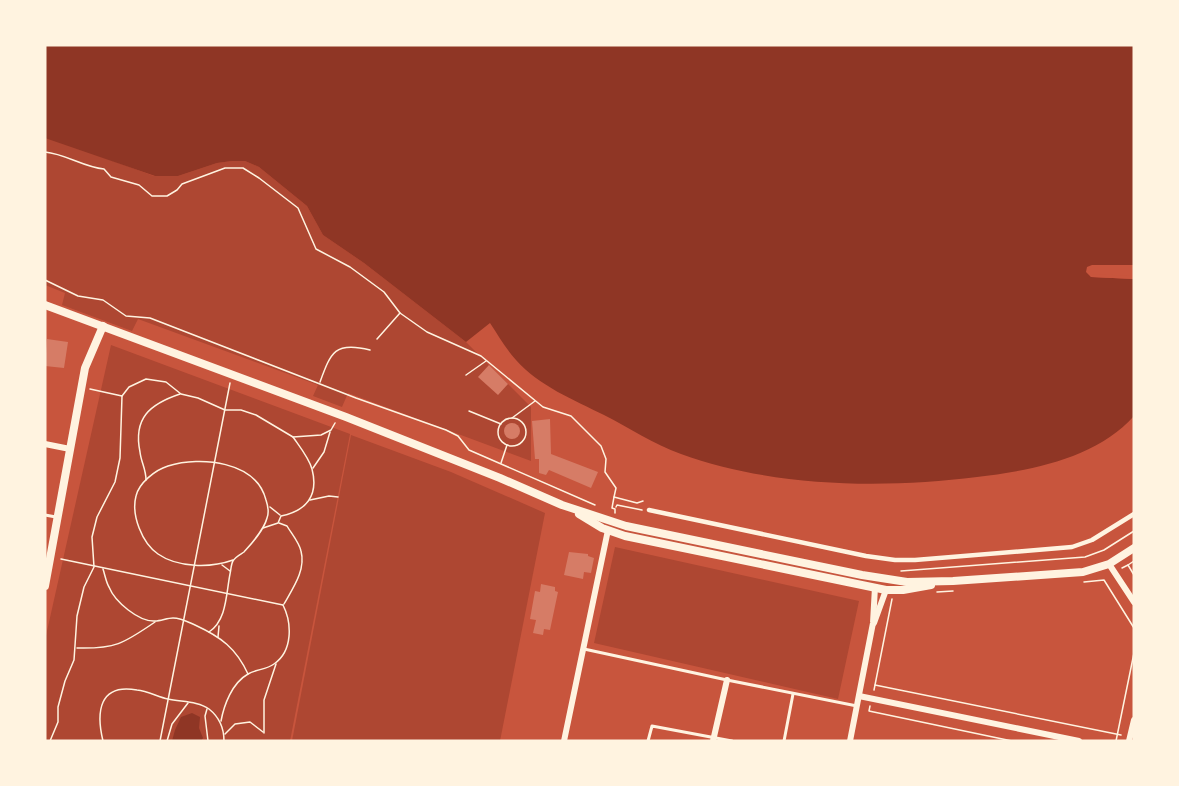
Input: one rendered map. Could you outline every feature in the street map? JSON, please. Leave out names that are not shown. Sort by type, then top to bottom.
[{"type":"street","points":[[45,305],[340,415],[562,505],[611,522],[879,579],[907,582],[1083,572],[1109,564],[1134,548]]},
{"type":"street","points":[[45,586],[87,360],[103,326]]},
{"type":"street","points":[[45,444],[70,449]]},
{"type":"street","points":[[649,510],[895,560],[1072,547],[1092,540],[1134,514]]},
{"type":"street","points":[[611,522],[634,538],[880,588],[903,590],[953,581]]},
{"type":"street","points":[[564,741],[582,648],[611,522]]},
{"type":"street","points":[[1109,564],[1134,602]]},
{"type":"street","points":[[850,741],[880,588],[879,579]]},
{"type":"street","points":[[873,623],[880,588]]},
{"type":"street","points":[[714,739],[727,680]]},
{"type":"street","points":[[859,696],[1079,741]]},
{"type":"street","points":[[1129,741],[1134,720]]},
{"type":"lane","points":[[45,515],[58,517]]},
{"type":"lane","points":[[582,648],[857,706]]},
{"type":"lane","points":[[784,741],[793,694]]},
{"type":"lane","points":[[648,741],[652,726],[732,741]]},
{"type":"path","points":[[45,152],[58,153],[95,168],[104,169],[111,177],[139,185],[152,196],[167,196],[182,184],[225,168],[243,168],[259,178],[298,208],[316,249],[350,267],[384,292],[400,313],[427,332],[481,356],[543,407],[571,416],[597,440],[606,459],[604,472],[616,488],[612,508],[615,509]]},
{"type":"path","points":[[45,280],[78,296],[103,300],[126,316],[150,318],[446,430],[458,436],[469,450],[594,505]]},
{"type":"path","points":[[378,339],[400,313]]},
{"type":"path","points":[[320,383],[329,358],[336,351],[353,346],[370,350]]},
{"type":"path","points":[[466,375],[487,360]]},
{"type":"path","points":[[160,741],[232,376]]},
{"type":"path","points":[[50,741],[58,722],[58,707],[65,681],[74,660],[77,616],[84,587],[94,567],[92,537],[97,517],[115,482],[120,458],[122,396],[129,387],[146,380],[166,382],[181,394],[198,398],[225,410],[241,410],[256,415],[293,437],[312,469],[314,487],[309,500],[296,513],[281,516],[268,506]]},
{"type":"path","points":[[82,388],[122,396]]},
{"type":"path","points":[[146,481],[139,433],[144,414],[161,400],[181,394]]},
{"type":"path","points":[[501,424],[536,401]]},
{"type":"path","points":[[469,411],[501,424]]},
{"type":"path","points":[[312,469],[324,452],[331,430],[340,415]]},
{"type":"path","points":[[501,424],[499,434],[501,439],[508,445],[518,445],[526,435],[524,424],[521,420],[512,418]]},
{"type":"path","points":[[293,437],[321,435],[331,430]]},
{"type":"path","points":[[501,464],[508,445]]},
{"type":"path","points":[[214,462],[241,470],[264,492],[268,506],[268,518],[262,528],[244,551],[233,560],[222,564],[195,565],[172,560],[157,553],[144,538],[136,520],[136,496],[155,472],[168,466],[214,462]]},
{"type":"path","points":[[309,500],[329,496],[338,497]]},
{"type":"path","points":[[614,497],[637,503],[643,501]]},
{"type":"path","points":[[611,522],[617,505],[649,510]]},
{"type":"path","points":[[278,523],[281,516]]},
{"type":"path","points":[[262,528],[278,523],[287,526],[301,550],[302,565],[298,580],[284,605]]},
{"type":"path","points":[[898,571],[1085,557],[1104,550],[1134,531]]},
{"type":"path","points":[[51,556],[94,567],[284,605]]},
{"type":"path","points":[[218,636],[233,560]]},
{"type":"path","points":[[1128,565],[1134,561]]},
{"type":"path","points":[[222,564],[230,572]]},
{"type":"path","points":[[103,568],[109,590],[141,620],[155,621],[173,618],[184,620],[218,636],[240,658],[248,674]]},
{"type":"path","points":[[1081,582],[1104,580],[1134,628]]},
{"type":"path","points":[[931,592],[954,591]]},
{"type":"path","points":[[875,685],[892,600],[897,595]]},
{"type":"path","points":[[224,735],[235,724],[250,722],[264,733],[264,700],[276,663],[285,651],[290,631],[289,617],[284,605]]},
{"type":"path","points":[[75,648],[116,646],[155,621]]},
{"type":"path","points":[[209,632],[219,626]]},
{"type":"path","points":[[1116,741],[1134,653]]},
{"type":"path","points":[[224,741],[221,722],[224,705],[232,690],[248,674],[264,670],[276,663]]},
{"type":"path","points":[[103,741],[99,709],[108,695],[123,688],[207,708],[221,722]]},
{"type":"path","points":[[167,741],[172,724],[189,702]]},
{"type":"path","points":[[207,708],[205,716],[208,741]]},
{"type":"shaded area","points":[[45,45],[1134,45],[1134,265],[1087,267],[1091,277],[1134,279],[1134,416],[1101,442],[1062,460],[1019,471],[940,481],[865,484],[789,479],[716,465],[681,454],[651,441],[546,385],[516,360],[490,323],[466,342],[364,263],[323,235],[307,206],[259,167],[245,161],[232,161],[217,163],[178,176],[155,176],[45,138]]},
{"type":"shaded area","points":[[45,138],[154,176],[178,176],[217,163],[232,161],[245,161],[259,167],[307,206],[323,235],[364,263],[466,342],[531,407],[531,461],[348,393],[342,407],[313,396],[318,385],[138,319],[132,331],[62,305],[65,293],[45,285]]},
{"type":"shaded area","points":[[111,345],[350,434],[290,741],[45,741],[45,640]]},
{"type":"shaded area","points":[[351,435],[451,472],[545,513],[500,741],[292,741]]},
{"type":"shaded area","points":[[615,547],[859,601],[838,699],[594,643]]},
{"type":"shaded area","points":[[192,713],[200,717],[199,728],[203,738],[201,741],[172,741],[181,717]]},
{"type":"pier","points":[[1134,265],[1134,268],[1093,268],[1089,271],[1092,274],[1134,276],[1134,279],[1091,277],[1086,272],[1087,267]]},
{"type":"building","points":[[47,339],[68,342],[64,368],[45,366]]},
{"type":"building","points":[[489,365],[508,384],[498,395],[478,377]]},
{"type":"building","points":[[550,419],[551,454],[598,472],[591,488],[549,470],[546,475],[539,473],[539,459],[535,459],[532,421]]},
{"type":"building","points":[[509,423],[515,423],[520,431],[518,437],[509,439],[504,434],[504,428]]},
{"type":"building","points":[[569,552],[588,554],[594,558],[591,573],[584,572],[583,579],[564,575]]},
{"type":"building","points":[[541,584],[555,587],[555,591],[558,592],[550,630],[544,629],[543,635],[533,633],[536,620],[530,619],[535,591],[540,592]]}]
